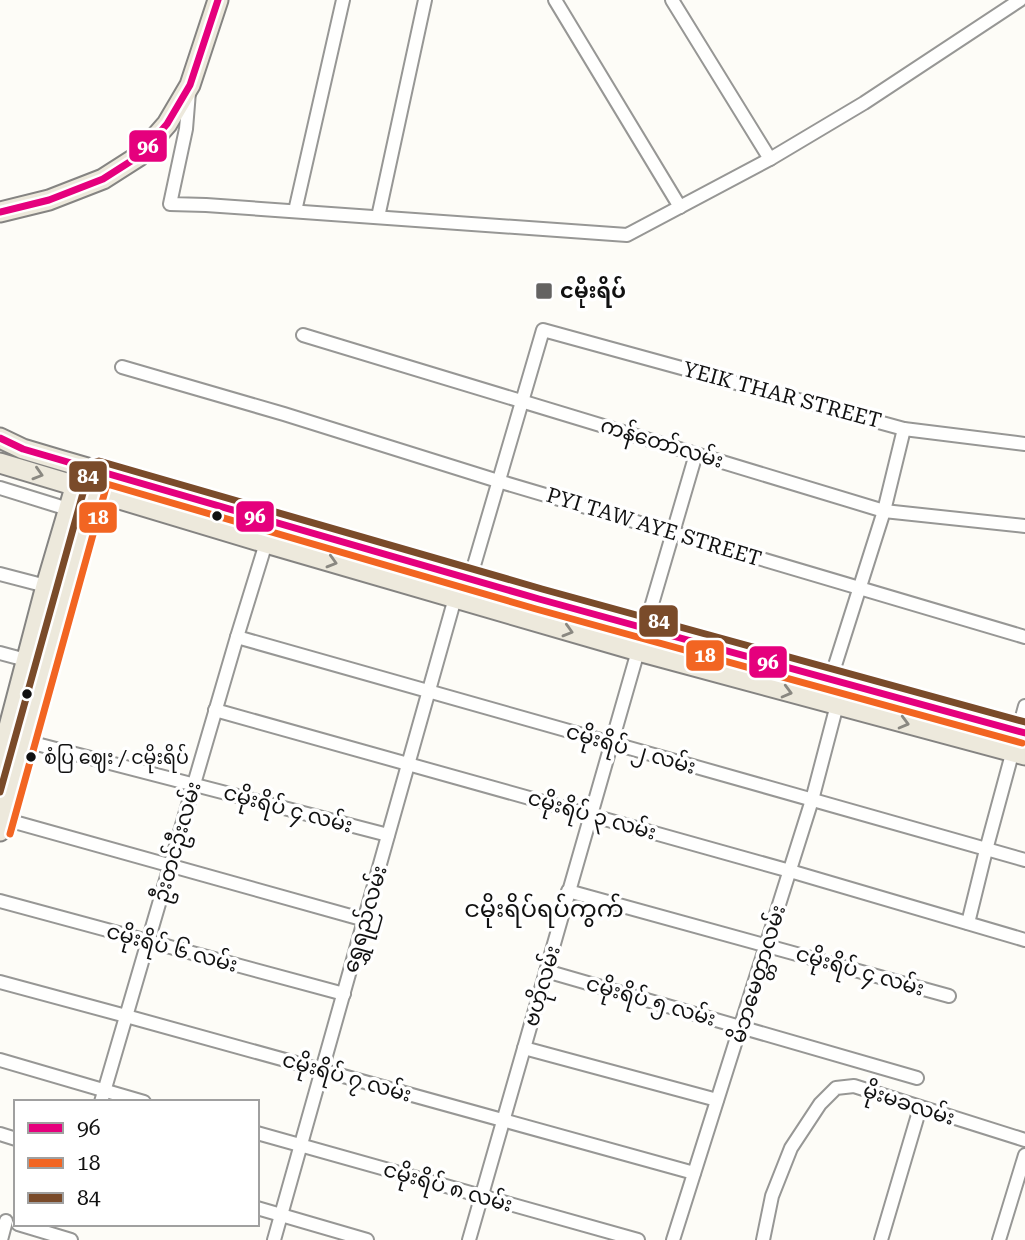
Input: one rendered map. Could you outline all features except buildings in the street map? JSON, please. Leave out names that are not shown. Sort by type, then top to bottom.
[{"type":"main road","points":[[0,212],[49,200],[103,179],[139,156],[167,124],[190,85],[218,0]]},
{"type":"main road","points":[[0,438],[23,449],[539,599],[1021,732]]},
{"type":"main road","points":[[0,463],[638,651],[1018,753]]},
{"type":"main road","points":[[1,822],[10,738],[26,660],[68,509],[76,486],[90,468]]},
{"type":"main road","points":[[0,761],[95,491],[90,468]]},
{"type":"main road","points":[[533,621],[539,599]]},
{"type":"main road","points":[[638,651],[645,628]]},
{"type":"street","points":[[295,211],[343,0]]},
{"type":"street","points":[[378,217],[425,0]]},
{"type":"street","points":[[555,0],[680,206]]},
{"type":"street","points":[[672,0],[770,159]]},
{"type":"street","points":[[190,85],[186,129],[170,205],[206,205],[627,235],[770,159],[864,103],[1020,0]]},
{"type":"street","name":"YEIK THAR STREET","points":[[522,400],[543,330],[904,429],[1025,444]]},
{"type":"street","name":"ကန်တော်လမ်း","points":[[303,335],[884,511],[1025,526]]},
{"type":"street","name":"PYI TAW AYE STREET","points":[[122,367],[1025,637]]},
{"type":"street","points":[[470,579],[522,400]]},
{"type":"street","name":"မိဘမေတ္တာလမ်း","points":[[673,1240],[813,800],[831,704],[904,429]]},
{"type":"street","points":[[645,628],[696,454]]},
{"type":"street","points":[[0,488],[68,509]]},
{"type":"street","name":"ဦးတင်ဦးလမ်း","points":[[103,1096],[266,543]]},
{"type":"street","points":[[0,574],[46,586]]},
{"type":"street","name":"ရွှေရည်လမ်း","points":[[274,1240],[455,598]]},
{"type":"street","name":"ငမိုးရိပ် ၂ လမ်း","points":[[237,637],[1025,860]]},
{"type":"street","name":"ဗဟိုလမ်း","points":[[469,1240],[638,651]]},
{"type":"street","points":[[0,653],[26,660]]},
{"type":"street","points":[[968,923],[986,850],[1018,753],[1025,706]]},
{"type":"street","name":"ငမိုးရိပ် ၃ လမ်း","points":[[215,710],[790,871],[1025,940]]},
{"type":"street","name":"ငမိုးရိပ် ၄ လမ်း","points":[[10,738],[388,835]]},
{"type":"street","points":[[1,822],[365,920]]},
{"type":"street","name":"ငမိုးရိပ် ၄ လမ်း","points":[[568,891],[949,996]]},
{"type":"street","name":"ငမိုးရိပ် ၆ လမ်း","points":[[0,901],[344,994]]},
{"type":"street","name":"ငမိုးရိပ် ၅ လမ်း","points":[[546,971],[917,1078]]},
{"type":"street","name":"ငမိုးရိပ် ၇ လမ်း","points":[[0,982],[694,1173]]},
{"type":"street","points":[[524,1048],[717,1100]]},
{"type":"street","points":[[0,1060],[103,1096],[130,1100]]},
{"type":"street","name":"မိုးမခလမ်း","points":[[763,1240],[772,1196],[791,1148],[820,1104],[836,1088],[854,1086],[1025,1140]]},
{"type":"street","points":[[881,1240],[920,1108]]},
{"type":"street","name":"ငမိုးရိပ် ၈ လမ်း","points":[[259,1134],[638,1240]]},
{"type":"street","points":[[999,1240],[1025,1155]]},
{"type":"street","points":[[259,1209],[367,1240]]},
{"type":"street","points":[[1,1240],[10,1222]]},
{"type":"street","points":[[29,1226],[66,1234]]},
{"type":"transit line","name":"96","points":[[0,212],[49,200],[103,179],[139,156],[167,124],[190,85],[218,0]]},
{"type":"transit line","name":"96","points":[[0,438],[23,449],[539,599],[1025,733]]},
{"type":"transit line","name":"84","points":[[0,792],[90,468],[93,463],[99,461],[542,589],[1025,722]]},
{"type":"transit line","name":"18","points":[[10,834],[107,484],[536,609],[1022,743]]},
{"type":"place","name":"ငမိုးရိပ်","points":[[544,291]]},
{"type":"place","name":"စံပြ ဈေး / ငမိုးရိပ်","points":[[31,757]]},
{"type":"district","name":"ငမိုးရိပ်ရပ်ကွက်","points":[[544,909]]}]
